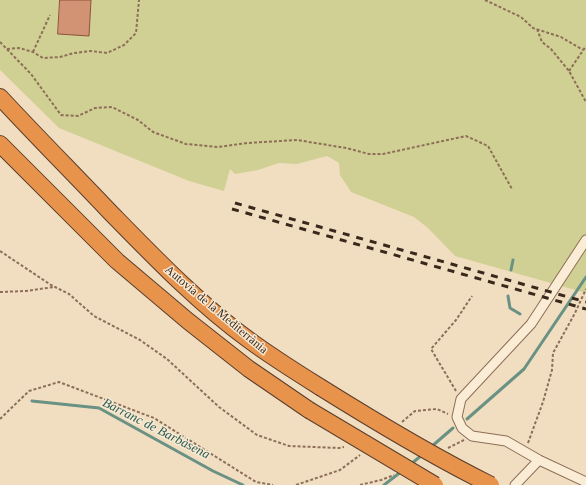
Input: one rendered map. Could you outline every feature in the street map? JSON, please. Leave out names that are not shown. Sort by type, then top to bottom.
[{"type":"highway","name":"Autovia de la Mediterrània","points":[[0,98],[131,234],[198,298],[248,340],[289,368],[384,427],[438,458],[491,485]]},
{"type":"highway","name":"Autovia de la Mediterrània","points":[[0,144],[117,261],[188,321],[249,369],[309,410],[435,485]]},
{"type":"street","points":[[586,240],[532,324],[461,399],[457,417],[462,428],[472,436],[506,441],[540,460],[586,482]]},
{"type":"street","points":[[515,485],[540,460]]},
{"type":"path","points":[[7,49],[18,48],[32,52],[43,58],[60,57],[74,53],[91,51],[107,53],[124,45],[136,33],[139,0]]},
{"type":"path","points":[[485,0],[521,18],[533,28],[561,37],[583,50]]},
{"type":"path","points":[[32,52],[50,15]]},
{"type":"path","points":[[537,29],[542,42],[551,49],[569,71],[586,102]]},
{"type":"path","points":[[0,42],[31,74],[61,115],[78,116],[95,108],[112,106],[138,120],[153,132],[186,144],[218,147],[247,143],[297,140],[346,148],[369,154],[383,154],[466,136],[488,146],[512,190]]},
{"type":"path","points":[[569,71],[586,46]]},
{"type":"path","points":[[0,251],[54,287],[69,294],[94,316],[140,340],[162,356],[218,407],[257,435],[288,446],[339,448],[347,446]]},
{"type":"path","points":[[0,292],[26,291],[54,287]]},
{"type":"path","points":[[525,452],[543,402],[552,370],[553,353],[575,313],[586,289]]},
{"type":"path","points":[[461,399],[431,350],[456,320],[472,296]]},
{"type":"path","points":[[0,419],[29,391],[60,382],[154,418],[256,482],[273,485]]},
{"type":"path","points":[[397,427],[415,411],[436,409],[457,417]]},
{"type":"path","points":[[296,485],[340,470],[366,451]]},
{"type":"path","points":[[381,480],[381,485]]},
{"type":"green space","points":[[0,0],[586,0],[586,293],[455,256],[428,228],[414,217],[351,192],[340,175],[339,163],[327,156],[297,164],[279,163],[258,170],[235,174],[230,169],[224,191],[189,181],[59,128],[0,70]]},
{"type":"building","points":[[60,0],[91,0],[89,36],[58,34]]},
{"type":"waterway","points":[[511,270],[513,260]]},
{"type":"waterway","name":"Barranc de Barbàsena","points":[[467,419],[524,369],[586,277]]},
{"type":"waterway","points":[[508,296],[510,308],[520,314]]},
{"type":"waterway","name":"Barranc de Barbàsena","points":[[32,401],[99,408],[213,471],[243,485]]},
{"type":"waterway","name":"Barranc de Barbàsena","points":[[431,447],[453,428]]},
{"type":"waterway","name":"Barranc de Barbàsena","points":[[411,464],[422,455]]},
{"type":"waterway","name":"Barranc de Barbàsena","points":[[384,485],[402,471]]},
{"type":"railway","points":[[235,203],[586,302]]},
{"type":"railway","points":[[232,209],[586,309]]}]
